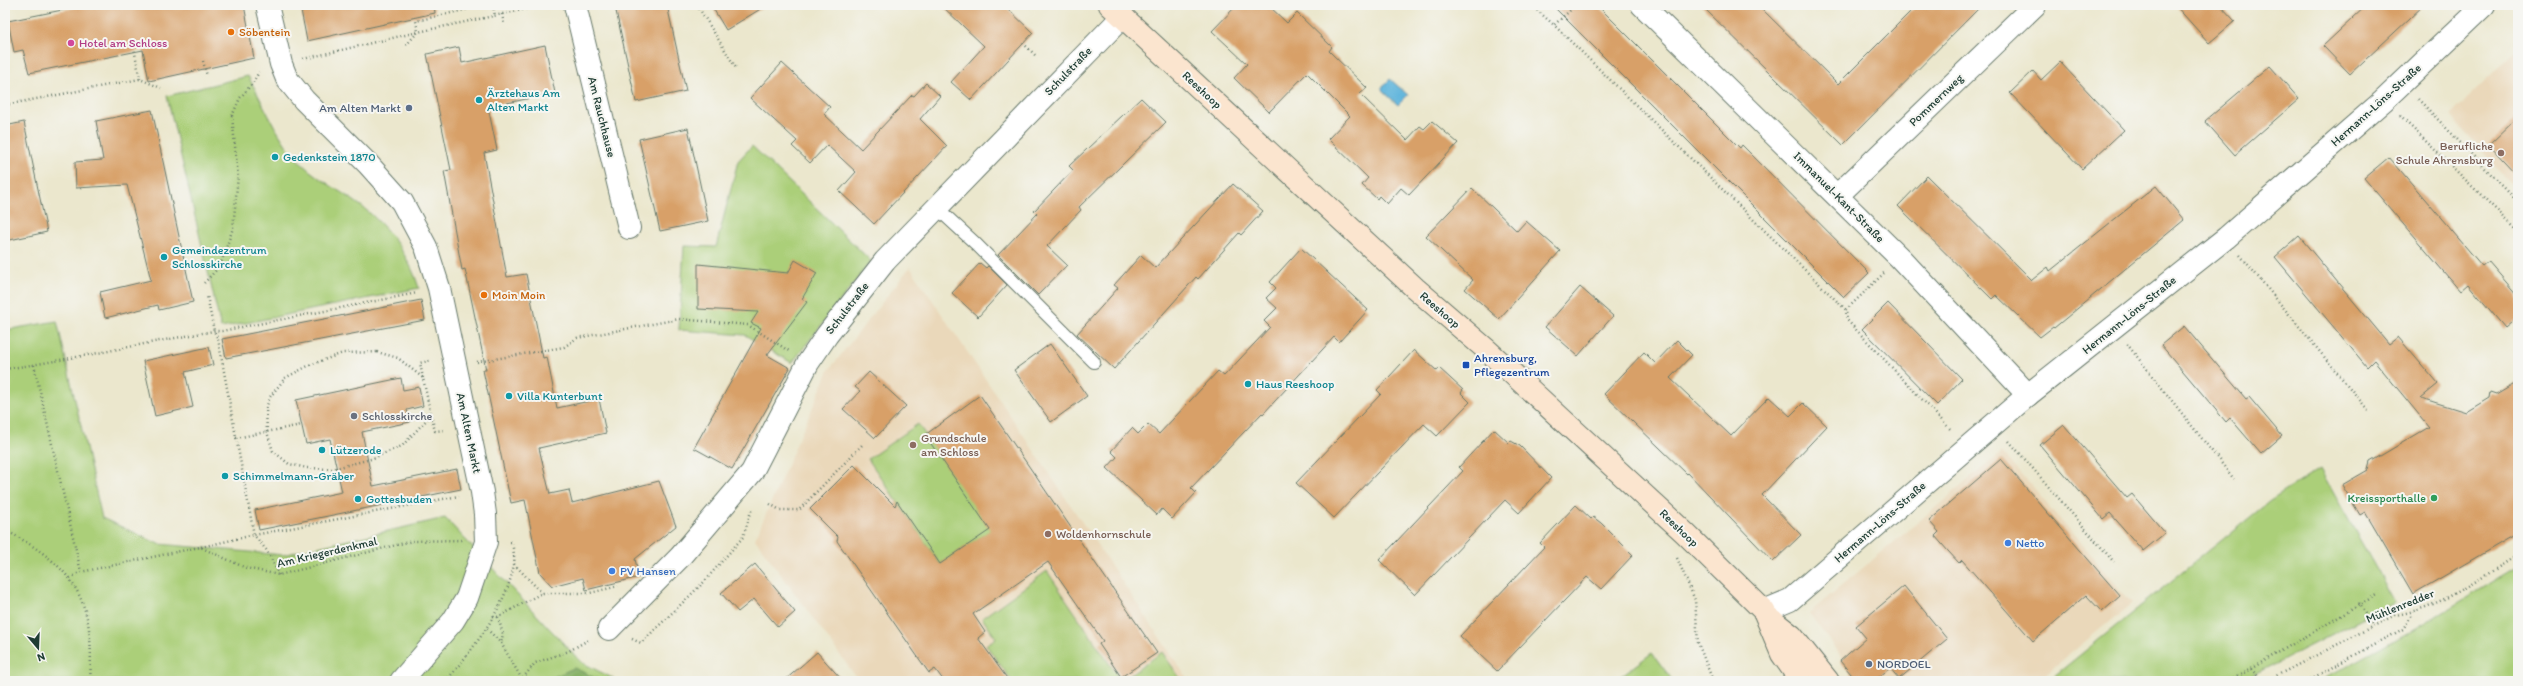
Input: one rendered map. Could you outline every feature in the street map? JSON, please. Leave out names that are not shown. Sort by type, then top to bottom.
[{"type":"street","name":"Am Rauchhause","points":[[575,5],[630,228]]},
{"type":"street","name":"Immanuel-Kant-Straße","points":[[1642,5],[1838,195],[1900,258],[2028,395]]},
{"type":"street","name":"Pommernweg","points":[[1838,195],[2035,5]]},
{"type":"street","name":"Hermann-Löns-Straße","points":[[1766,613],[1790,600],[2028,395],[2226,238],[2402,84],[2484,5]]},
{"type":"street","name":"Am Alten Markt","points":[[268,7],[271,65],[288,79],[304,100],[368,164],[402,202],[426,247],[439,288],[482,492],[485,514],[486,542],[467,598],[436,642],[401,681]]},
{"type":"street","name":"Schulstraße","points":[[609,629],[680,557],[752,472],[808,363],[826,335],[885,261],[1117,11]]},
{"type":"street","name":"Reeshoop","points":[[1117,11],[1415,288],[1487,350],[1685,533],[1766,613],[1792,636],[1828,681]]},
{"type":"street","name":"Reeshoop","points":[[1766,613],[1782,654],[1801,681]]},
{"type":"lane","points":[[936,207],[975,243],[1094,362]]},
{"type":"path","points":[[418,32],[416,21],[486,5]]},
{"type":"path","points":[[493,5],[495,16]]},
{"type":"path","points":[[204,283],[220,266],[233,228],[238,176],[232,116],[240,98],[271,65],[545,5]]},
{"type":"path","points":[[697,5],[736,68]]},
{"type":"path","points":[[1531,5],[1554,25],[1846,310],[1847,320],[1968,448]]},
{"type":"path","points":[[1554,25],[1576,5]]},
{"type":"path","points":[[502,14],[504,24]]},
{"type":"path","points":[[406,45],[418,32]]},
{"type":"path","points":[[132,42],[140,79]]},
{"type":"path","points":[[1023,43],[1037,58]]},
{"type":"path","points":[[203,61],[207,76]]},
{"type":"path","points":[[5,106],[140,79],[161,88]]},
{"type":"path","points":[[2402,84],[2518,202]]},
{"type":"path","points":[[2383,101],[2518,231]]},
{"type":"path","points":[[2226,238],[2368,410]]},
{"type":"path","points":[[1846,310],[1900,258]]},
{"type":"path","points":[[5,369],[34,365],[214,331],[222,331],[439,288]]},
{"type":"path","points":[[207,296],[214,331],[218,339],[254,535],[268,552],[279,576]]},
{"type":"path","points":[[473,363],[564,346],[577,338],[679,319],[748,325],[780,344]]},
{"type":"path","points":[[2114,328],[2234,479]]},
{"type":"path","points":[[423,378],[398,358],[377,352],[343,353],[316,362],[285,378],[270,397],[266,408],[267,432],[272,451],[289,464],[308,468],[332,469],[371,459],[402,446],[431,415]]},
{"type":"path","points":[[420,362],[435,431]]},
{"type":"path","points":[[34,365],[81,572]]},
{"type":"path","points":[[1994,424],[2114,562]]},
{"type":"path","points":[[236,438],[302,425]]},
{"type":"path","points":[[770,504],[780,510],[799,510],[863,444]]},
{"type":"path","points":[[70,578],[81,572],[254,535],[482,492]]},
{"type":"path","points":[[487,629],[501,643],[523,680],[535,663],[569,651],[609,629],[641,643],[703,583],[743,537],[752,508]]},
{"type":"path","points":[[5,530],[22,539],[70,578],[87,612],[92,648],[90,681]]},
{"type":"path","points":[[1685,533],[1677,560],[1695,600],[1698,643],[1713,681]]},
{"type":"path","name":"Am Kriegerdenkmal","points":[[200,547],[246,568],[279,576],[412,541],[445,539],[486,542]]},
{"type":"path","name":"Mühlenredder","points":[[2266,681],[2395,615],[2413,613],[2465,587],[2518,555]]},
{"type":"path","points":[[514,563],[542,593]]},
{"type":"path","points":[[493,616],[498,617],[542,593],[590,593],[634,582],[648,590]]},
{"type":"path","points":[[2230,681],[2358,603],[2378,594]]},
{"type":"path","points":[[2358,603],[2373,626]]},
{"type":"path","points":[[2307,681],[2403,629],[2413,613]]},
{"type":"path","points":[[498,617],[504,634],[501,643]]},
{"type":"path","points":[[2251,669],[2262,681]]},
{"type":"shaded area","name":"Berufliche Schule Ahrensburg","points":[[2518,49],[2518,191],[2450,116]]},
{"type":"shaded area","name":"Grundschule am Schloss","points":[[910,267],[1189,681],[859,681],[755,539],[829,370]]},
{"type":"shaded area","points":[[2002,452],[2132,603],[2037,681],[1859,681],[1809,613]]},
{"type":"green space","points":[[248,76],[274,125],[292,153],[310,171],[352,199],[380,222],[394,239],[406,258],[416,278],[419,288],[221,328],[167,96]]},
{"type":"green space","points":[[752,146],[871,261],[792,363],[745,335],[679,330],[684,246],[716,247],[738,161]]},
{"type":"green space","points":[[57,321],[102,518],[159,544],[283,555],[445,518],[581,662],[618,681],[5,681],[5,330]]},
{"type":"green space","points":[[918,424],[991,530],[940,564],[868,459]]},
{"type":"green space","points":[[2320,469],[2395,602],[2241,681],[2048,681],[2270,501]]},
{"type":"green space","points":[[2518,567],[2518,681],[2321,681],[2418,627]]},
{"type":"green space","points":[[1047,571],[1121,681],[1012,681],[986,645],[996,638],[982,618]]},
{"type":"green space","points":[[1162,652],[1182,681],[1122,681]]},
{"type":"green space","points":[[1652,653],[1673,681],[1614,681]]},
{"type":"green space","points":[[574,668],[601,681],[545,681]]},
{"type":"water","points":[[1390,79],[1408,95],[1398,105],[1381,89]]},
{"type":"building","name":"Hotel am Schloss","points":[[87,5],[244,5],[254,58],[149,81],[143,50],[29,73],[23,50],[14,52],[8,21]]},
{"type":"building","points":[[300,5],[434,5],[435,13],[307,41]]},
{"type":"building","points":[[643,5],[667,5],[686,91],[636,102],[616,11]]},
{"type":"building","points":[[711,5],[767,5],[726,30]]},
{"type":"building","points":[[941,5],[1004,5],[1033,33],[971,100],[951,82],[984,46]]},
{"type":"building","points":[[1237,5],[1268,5],[1287,23],[1297,13],[1332,47],[1329,51],[1367,88],[1360,94],[1407,140],[1420,126],[1424,129],[1432,121],[1458,143],[1409,195],[1401,188],[1387,204],[1379,196],[1377,199],[1362,185],[1368,178],[1328,139],[1350,116],[1307,73],[1269,112],[1234,78],[1247,64],[1212,31]]},
{"type":"building","points":[[1552,5],[1597,5],[1740,148],[1742,145],[1869,273],[1844,297]]},
{"type":"building","points":[[1701,5],[1758,5],[1838,84],[1917,5],[1982,5],[1843,145]]},
{"type":"building","points":[[2175,5],[2220,5],[2235,21],[2209,43]]},
{"type":"building","points":[[2367,5],[2424,5],[2350,74],[2323,46]]},
{"type":"building","points":[[545,45],[555,93],[488,107],[497,150],[484,153],[507,277],[526,274],[543,358],[547,357],[557,408],[599,399],[606,433],[539,448],[550,494],[569,490],[572,503],[659,481],[676,526],[635,559],[639,577],[586,590],[583,578],[552,586],[540,573],[525,500],[511,503],[483,370],[486,370],[465,269],[462,270],[444,171],[451,170],[427,54],[459,47],[462,63]]},
{"type":"building","points":[[2060,62],[2124,130],[2082,169],[2010,93],[2033,71],[2041,80]]},
{"type":"building","points":[[782,63],[830,107],[824,114],[861,149],[912,95],[914,96],[926,83],[940,96],[920,119],[947,146],[874,224],[839,191],[856,172],[827,145],[810,163],[792,146],[797,141],[750,98]]},
{"type":"building","points":[[2270,66],[2299,99],[2235,155],[2205,121]]},
{"type":"building","points":[[1141,98],[1166,122],[1079,207],[1081,210],[1047,246],[1067,265],[1038,295],[998,255],[1037,214],[1034,211],[1073,170],[1069,166]]},
{"type":"building","points":[[152,110],[193,302],[159,310],[158,305],[105,318],[100,292],[151,280],[127,185],[76,188],[75,162],[103,160],[96,121]]},
{"type":"building","points":[[2518,117],[2518,176],[2489,145]]},
{"type":"building","points":[[24,122],[47,232],[5,241],[5,126]]},
{"type":"building","points":[[688,128],[708,221],[660,231],[639,139]]},
{"type":"building","points":[[2389,157],[2482,266],[2488,261],[2518,296],[2518,317],[2505,328],[2468,284],[2460,291],[2364,178]]},
{"type":"building","points":[[1927,176],[2032,280],[2048,267],[2050,271],[2156,186],[2184,220],[2054,328],[2053,327],[2040,337],[1996,295],[1992,299],[1898,206]]},
{"type":"building","points":[[1233,184],[1263,211],[1241,235],[1239,233],[1198,279],[1196,277],[1114,369],[1077,334],[1118,288],[1114,285],[1141,255],[1155,268]]},
{"type":"building","points":[[1472,188],[1517,231],[1526,221],[1560,251],[1499,319],[1465,289],[1473,280],[1426,236]]},
{"type":"building","name":"Kreissporthalle","points":[[2299,236],[2389,344],[2398,337],[2438,384],[2421,398],[2466,412],[2489,398],[2490,392],[2496,394],[2518,381],[2518,533],[2413,594],[2365,512],[2360,515],[2342,485],[2368,470],[2370,462],[2429,427],[2374,360],[2367,367],[2275,257]]},
{"type":"building","name":"Haus Reeshoop","points":[[1301,248],[1368,310],[1339,342],[1334,337],[1263,414],[1262,413],[1191,488],[1196,493],[1172,519],[1162,509],[1157,515],[1107,468],[1117,457],[1111,451],[1132,428],[1138,434],[1148,424],[1159,434],[1218,371],[1224,376],[1270,327],[1264,321],[1277,308],[1266,298],[1276,288],[1270,282]]},
{"type":"building","points":[[795,260],[817,273],[802,299],[807,302],[767,355],[790,368],[732,469],[694,448],[761,328],[751,323],[758,312],[698,309],[698,264],[788,273]]},
{"type":"building","points":[[980,263],[986,268],[988,266],[1007,285],[978,317],[952,293]]},
{"type":"building","points":[[1580,287],[1613,316],[1578,356],[1545,327]]},
{"type":"building","points":[[421,300],[425,320],[226,358],[222,339]]},
{"type":"building","points":[[1888,303],[1962,379],[1937,405],[1862,329]]},
{"type":"building","points":[[2184,326],[2246,399],[2249,397],[2282,436],[2261,454],[2230,418],[2226,422],[2161,345]]},
{"type":"building","points":[[1677,340],[1692,355],[1670,378],[1731,436],[1769,397],[1790,416],[1803,403],[1827,426],[1762,495],[1801,535],[1773,562],[1688,473],[1687,474],[1604,394],[1644,352],[1655,363]]},
{"type":"building","points":[[1050,344],[1087,396],[1051,422],[1014,370]]},
{"type":"building","points":[[209,347],[213,365],[185,372],[193,407],[155,416],[143,361]]},
{"type":"building","points":[[1414,350],[1437,371],[1439,368],[1463,390],[1461,393],[1470,402],[1437,436],[1424,424],[1334,518],[1296,483],[1381,394],[1377,390]]},
{"type":"building","points":[[869,372],[906,406],[875,438],[843,409],[860,391],[855,387]]},
{"type":"building","points":[[401,378],[403,390],[419,387],[423,406],[407,410],[410,422],[362,432],[373,486],[457,469],[461,489],[259,530],[255,510],[342,492],[330,439],[306,444],[296,400]]},
{"type":"building","points":[[980,395],[1157,653],[1121,677],[1099,644],[1103,641],[1048,562],[973,614],[985,632],[978,638],[1009,681],[944,681],[935,669],[929,673],[837,541],[838,537],[810,509],[854,465],[895,506],[897,501],[940,564],[990,530],[925,435]]},
{"type":"building","points":[[2064,425],[2127,498],[2132,494],[2165,533],[2143,551],[2110,513],[2103,519],[2040,445]]},
{"type":"building","points":[[1494,429],[1509,443],[1511,441],[1520,446],[1551,478],[1519,513],[1505,500],[1415,595],[1379,560],[1463,471],[1459,467]]},
{"type":"building","name":"Netto","points":[[2001,459],[2120,596],[2102,612],[2086,595],[2033,641],[1962,560],[1959,563],[1935,536],[1939,532],[1929,521]]},
{"type":"building","points":[[1576,505],[1591,519],[1593,517],[1601,523],[1633,555],[1601,589],[1587,577],[1497,671],[1460,636],[1544,547],[1540,543]]},
{"type":"building","points":[[755,564],[795,612],[778,627],[754,599],[738,612],[721,593]]},
{"type":"building","points":[[1904,586],[1947,639],[1899,679],[1890,668],[1874,681],[1857,681],[1840,661],[1866,638],[1856,626]]},
{"type":"building","points":[[817,652],[843,681],[784,681]]},
{"type":"place","name":"Söbentein","points":[[231,32]]},
{"type":"place","name":"Hotel am Schloss","points":[[71,43]]},
{"type":"place","name":"Ärztehaus Am Alten Markt","points":[[479,100]]},
{"type":"place","name":"Am Alten Markt","points":[[409,108]]},
{"type":"place","name":"Berufliche Schule Ahrensburg","points":[[2501,153]]},
{"type":"place","name":"Gedenkstein 1870","points":[[275,157]]},
{"type":"place","name":"Gemeindezentrum Schlosskirche","points":[[164,257]]},
{"type":"place","name":"Moin Moin","points":[[484,295]]},
{"type":"place","name":"Ahrensburg, Pflegezentrum","points":[[1466,365]]},
{"type":"place","name":"Haus Reeshoop","points":[[1248,384]]},
{"type":"place","name":"Villa Kunterbunt","points":[[509,396]]},
{"type":"place","name":"Schlosskirche","points":[[354,416]]},
{"type":"place","name":"Grundschule am Schloss","points":[[913,445]]},
{"type":"place","name":"Lützerode","points":[[322,450]]},
{"type":"place","name":"Schimmelmann-Gräber","points":[[225,476]]},
{"type":"place","name":"Kreissporthalle","points":[[2434,498]]},
{"type":"place","name":"Gottesbuden","points":[[358,499]]},
{"type":"place","name":"Woldenhornschule","points":[[1048,534]]},
{"type":"place","name":"Netto","points":[[2008,543]]},
{"type":"place","name":"PV Hansen","points":[[612,571]]},
{"type":"place","name":"NORDOEL","points":[[1869,664]]}]
